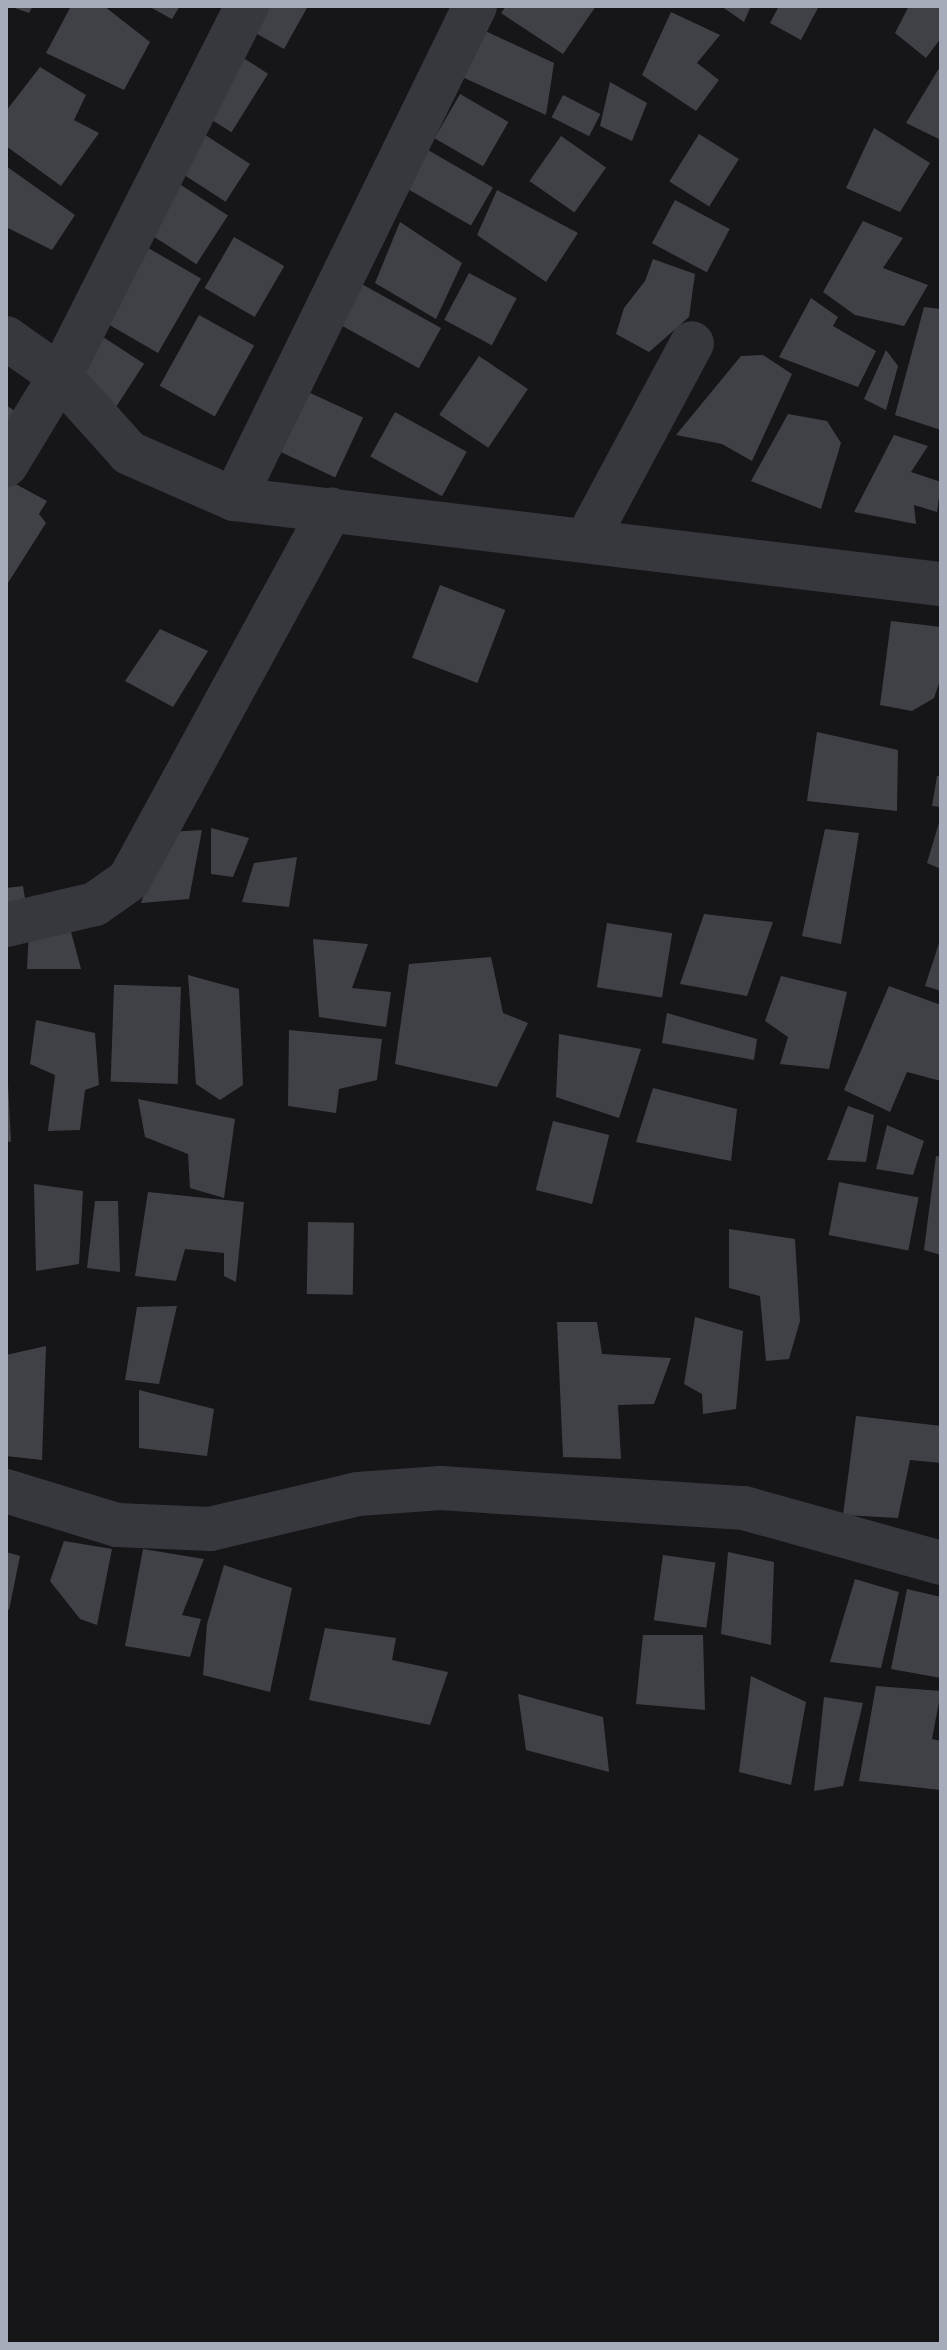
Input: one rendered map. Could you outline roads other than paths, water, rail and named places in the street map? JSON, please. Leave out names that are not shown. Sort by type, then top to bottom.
[{"type":"street","points":[[6,465],[60,376],[247,6]]},
{"type":"street","points":[[234,499],[475,6]]},
{"type":"street","points":[[6,338],[60,376],[129,453],[234,499],[587,539],[941,584]]},
{"type":"street","points":[[587,539],[692,343]]},
{"type":"street","points":[[6,925],[95,904],[129,880],[331,509]]},
{"type":"street","points":[[6,1491],[117,1525],[210,1529],[358,1494],[441,1488],[730,1507],[941,1563]]}]
